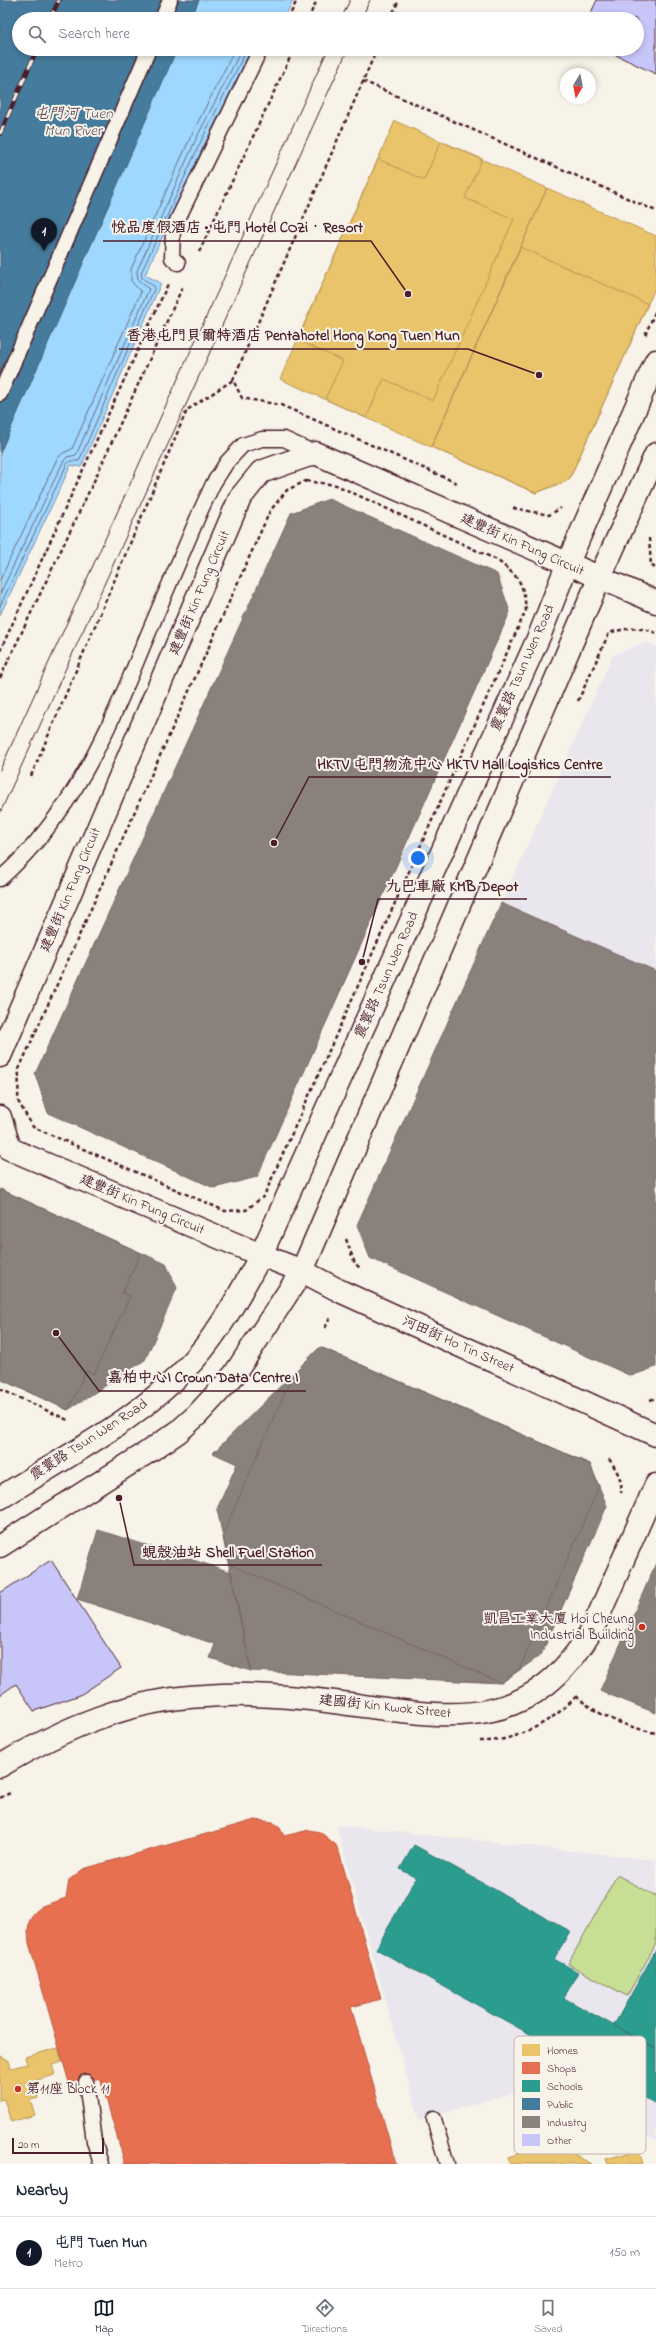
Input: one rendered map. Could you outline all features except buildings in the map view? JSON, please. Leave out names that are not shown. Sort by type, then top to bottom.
[{"type":"main road","name":"震寰路 Tsun Wen Road","points":[[0,1498],[124,1420],[171,1383],[214,1335],[235,1303],[261,1255],[540,634],[567,565],[656,361]]},
{"type":"main road","name":"建豐街 Kin Fung Circuit","points":[[0,1056],[240,498],[261,472],[315,453],[599,579],[656,602]]},
{"type":"main road","points":[[0,1546],[148,1452],[178,1432],[197,1415],[234,1375],[302,1271],[599,579],[656,454]]},
{"type":"main road","name":"建豐街 Kin Fung Circuit","points":[[0,1117],[10,1149],[261,1255]]},
{"type":"main road","name":"河田街 Ho Tin Street","points":[[261,1255],[302,1271],[342,1292],[656,1435]]},
{"type":"main road","name":"建國街 Kin Kwok Street","points":[[0,1766],[46,1740],[81,1723],[130,1707],[166,1699],[204,1696],[268,1695],[404,1712],[463,1715],[499,1710],[515,1704],[532,1695],[559,1674],[583,1646],[593,1628],[656,1485]]},
{"type":"lane","points":[[165,12],[170,0]]},
{"type":"lane","points":[[0,394],[146,56]]},
{"type":"lane","points":[[178,263],[172,258],[174,229],[257,56]]},
{"type":"lane","points":[[0,879],[28,854],[54,822],[78,786],[116,714],[161,604],[213,484],[227,462],[243,445],[262,439],[284,439],[315,453]]},
{"type":"lane","points":[[86,2082],[94,2141],[100,2164]]},
{"type":"lane","points":[[434,2119],[447,2164]]},
{"type":"path","points":[[291,12],[297,0]]},
{"type":"path","points":[[311,12],[317,0]]},
{"type":"path","points":[[393,12],[399,0]]},
{"type":"path","points":[[198,255],[291,56]]},
{"type":"path","points":[[31,776],[187,410],[233,380],[374,56]]},
{"type":"path","points":[[363,81],[656,211]]},
{"type":"path","points":[[0,651],[178,263]]},
{"type":"path","points":[[0,678],[98,474],[184,284]]},
{"type":"path","points":[[643,339],[656,310]]},
{"type":"path","points":[[233,380],[242,398],[280,405],[462,485]]},
{"type":"path","points":[[306,481],[336,485],[497,560],[515,575],[524,588],[526,610],[264,1196],[246,1210],[225,1211],[33,1127],[18,1101],[19,1069],[270,511],[287,490],[306,481]]},
{"type":"path","points":[[506,505],[549,515],[567,505]]},
{"type":"path","points":[[649,537],[651,565],[656,569]]},
{"type":"path","points":[[577,705],[609,633],[625,628],[646,629],[656,633]]},
{"type":"path","points":[[346,1234],[346,1241],[355,1264],[365,1272]]},
{"type":"path","points":[[0,1389],[70,1421]]},
{"type":"path","points":[[644,1398],[651,1401],[656,1398]]},
{"type":"path","points":[[609,1459],[617,1472],[622,1486],[620,1500]]},
{"type":"path","points":[[576,1696],[587,1706],[631,1728],[656,1733]]},
{"type":"shaded area","points":[[646,642],[656,646],[656,1367],[631,1376],[370,1258],[357,1225],[613,655]]},
{"type":"shaded area","points":[[336,1825],[656,1860],[656,2141],[646,2135],[646,2036],[514,2036],[514,2093],[419,2120]]},
{"type":"green space","points":[[617,1875],[656,1896],[656,1944],[627,1996],[568,1964]]},
{"type":"water","name":"屯門河 Tuen Mun River","points":[[0,0],[293,0],[287,12],[12,12],[12,56],[248,56],[205,143],[145,275],[161,283],[81,467],[71,465],[0,615]]},
{"type":"tram line","points":[[344,12],[350,0]]},
{"type":"tram line","points":[[364,12],[370,0]]},
{"type":"tram line","points":[[0,770],[325,56]]},
{"type":"tram line","points":[[0,813],[345,56]]},
{"type":"railway","points":[[53,12],[59,0]]},
{"type":"railway","points":[[0,134],[34,56]]},
{"type":"place","name":"屯門 Tuen Mun","points":[[44,251]]},
{"type":"place","name":"悦品度假酒店 ∙ 屯門 Hotel COZi‧Resort","points":[[408,294]]},
{"type":"place","name":"香港屯門貝爾特酒店 Pentahotel Hong Kong Tuen Mun","points":[[539,375]]},
{"type":"place","name":"HKTV 屯門物流中心 HKTV Mall Logistics Centre","points":[[274,843]]},
{"type":"place","name":"九巴車廠 KMB Depot","points":[[362,962]]},
{"type":"place","name":"嘉柏中心I Crown Data Centre I","points":[[56,1333]]},
{"type":"place","name":"蜆殼油站 Shell Fuel Station","points":[[119,1498]]},
{"type":"place","name":"凱昌工業大廈 Hoi Cheung Industrial Building","points":[[642,1627]]},
{"type":"place","name":"第11座 Block 11","points":[[18,2089]]}]
